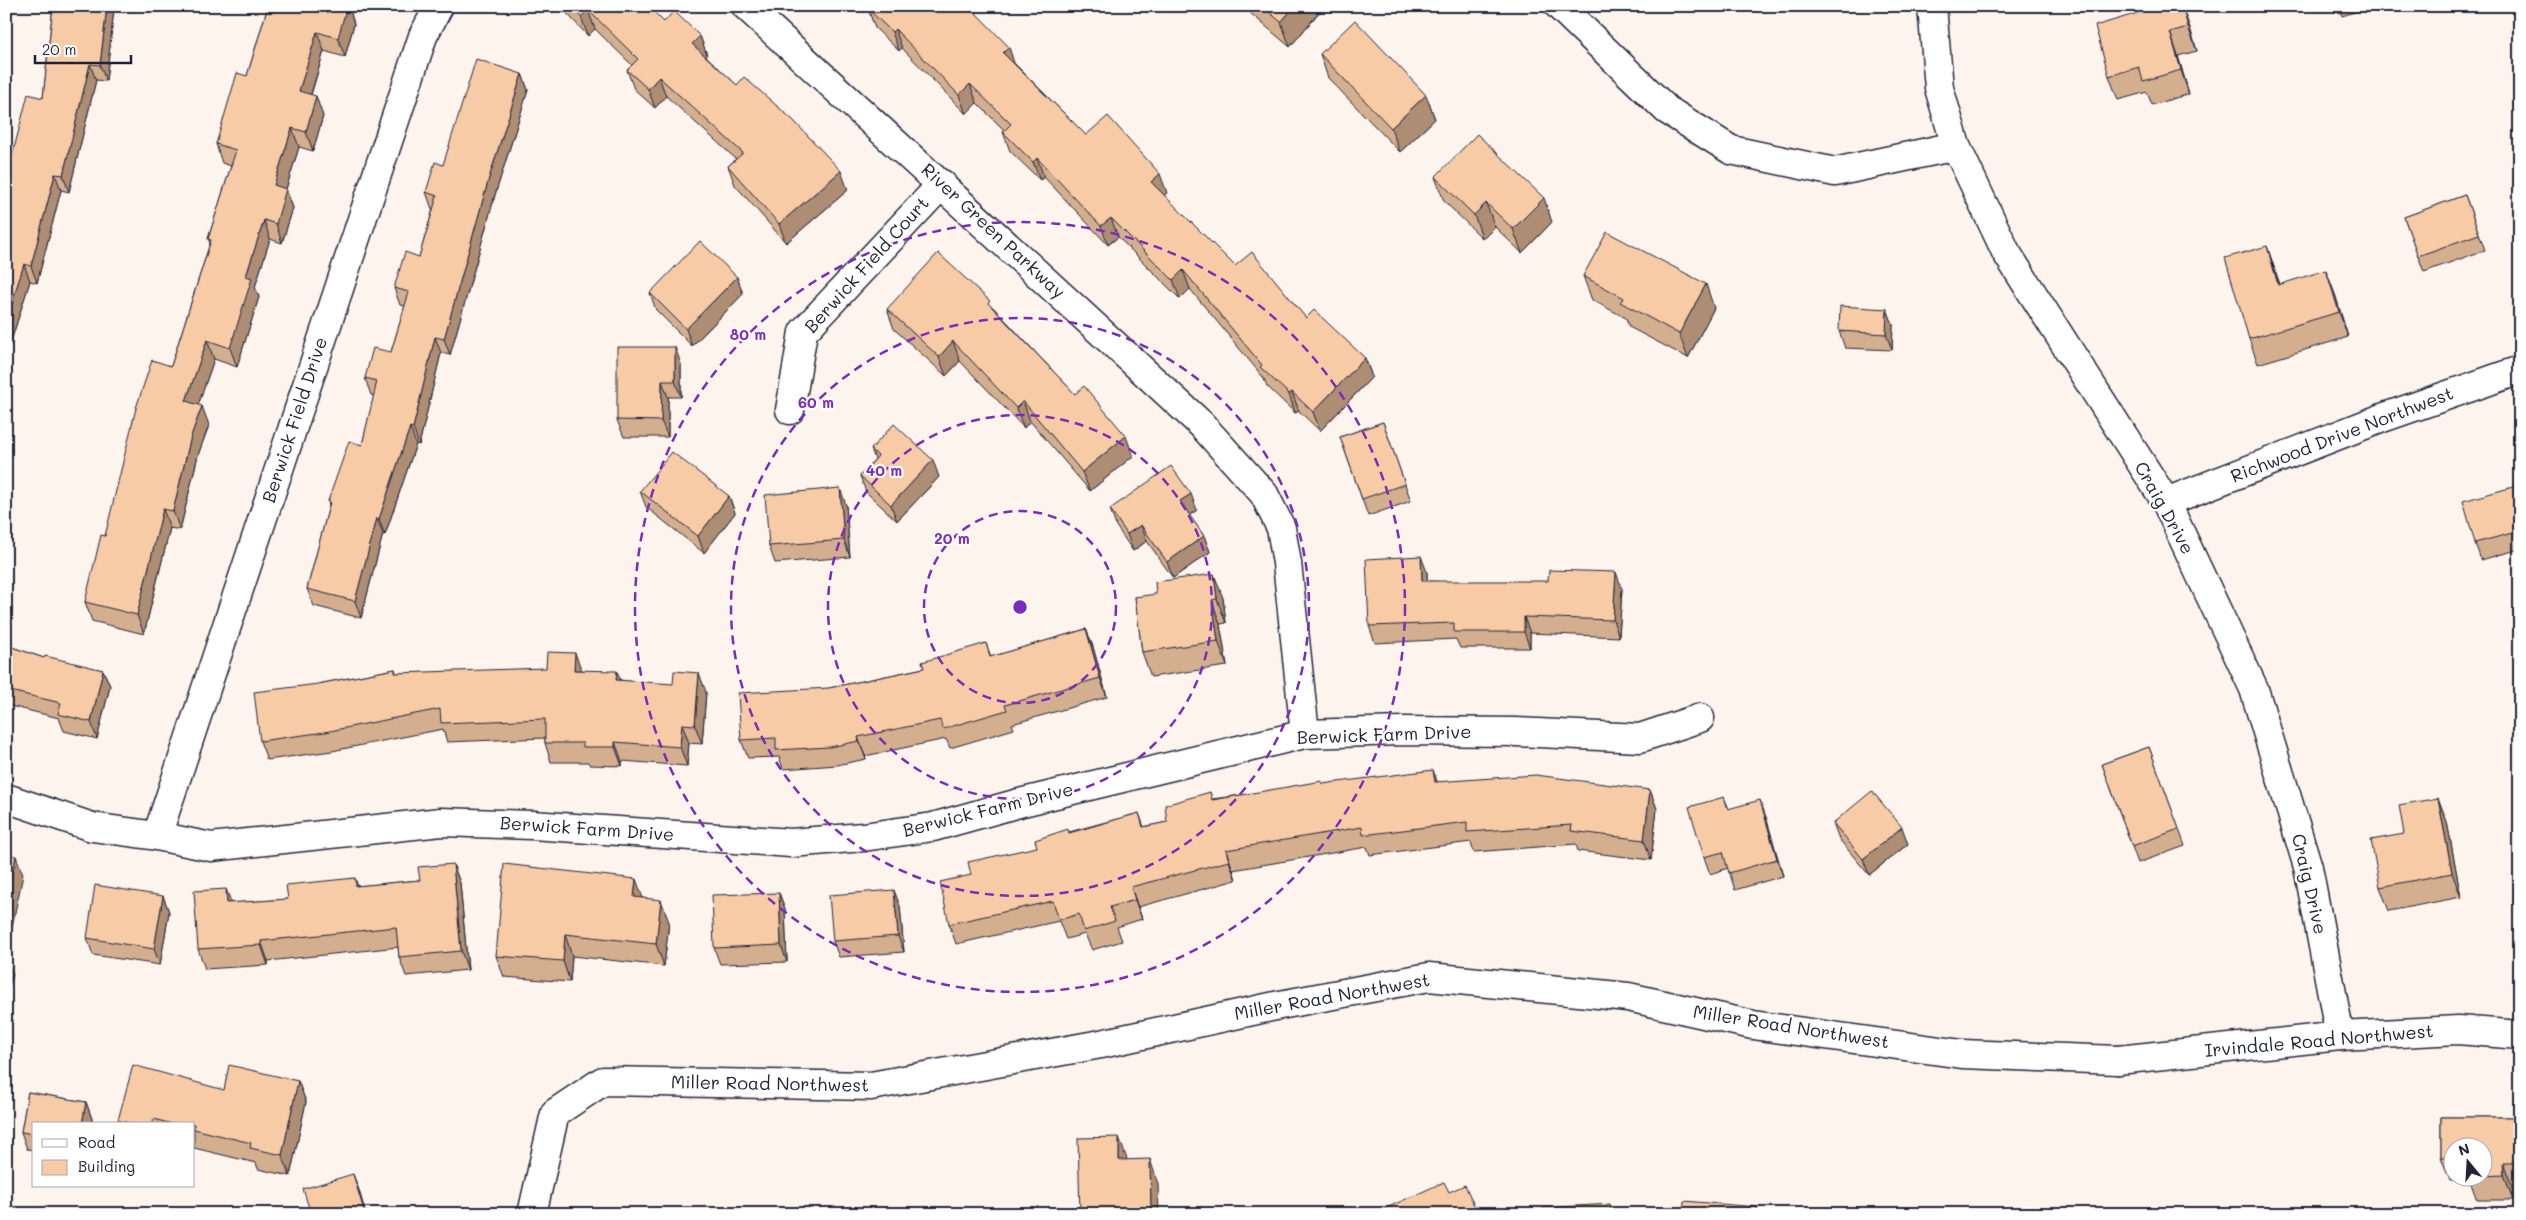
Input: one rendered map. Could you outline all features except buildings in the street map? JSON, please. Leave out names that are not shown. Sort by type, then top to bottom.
[{"type":"street","name":"Berwick Field Drive","points":[[157,836],[423,36],[439,6]]},
{"type":"street","name":"River Green Parkway","points":[[746,6],[942,184],[1201,424],[1236,460],[1264,494],[1281,528],[1288,563],[1305,734]]},
{"type":"street","points":[[1559,6],[1667,110],[1731,150],[1835,172],[1956,146]]},
{"type":"street","name":"Craig Drive","points":[[1932,6],[1939,88],[1956,146],[2006,252],[2166,502],[2254,689],[2308,867],[2340,1036]]},
{"type":"street","name":"Berwick Field Court","points":[[790,410],[803,332],[942,184]]},
{"type":"street","name":"Richwood Drive Northwest","points":[[2166,502],[2385,417],[2520,370]]},
{"type":"street","name":"Berwick Farm Drive","points":[[6,798],[92,827],[157,836],[211,847],[441,822],[532,825],[790,843],[863,838],[933,827],[1020,803],[1305,734],[1402,731],[1487,732],[1640,738],[1700,718]]},
{"type":"street","name":"Miller Road Northwest","points":[[532,1214],[556,1113],[603,1081],[871,1086],[1101,1044],[1280,1004],[1429,977],[1628,997],[1754,1025],[1962,1054],[2118,1060]]},
{"type":"street","name":"Irvindale Road Northwest","points":[[2118,1060],[2340,1036],[2458,1030],[2520,1034]]}]
